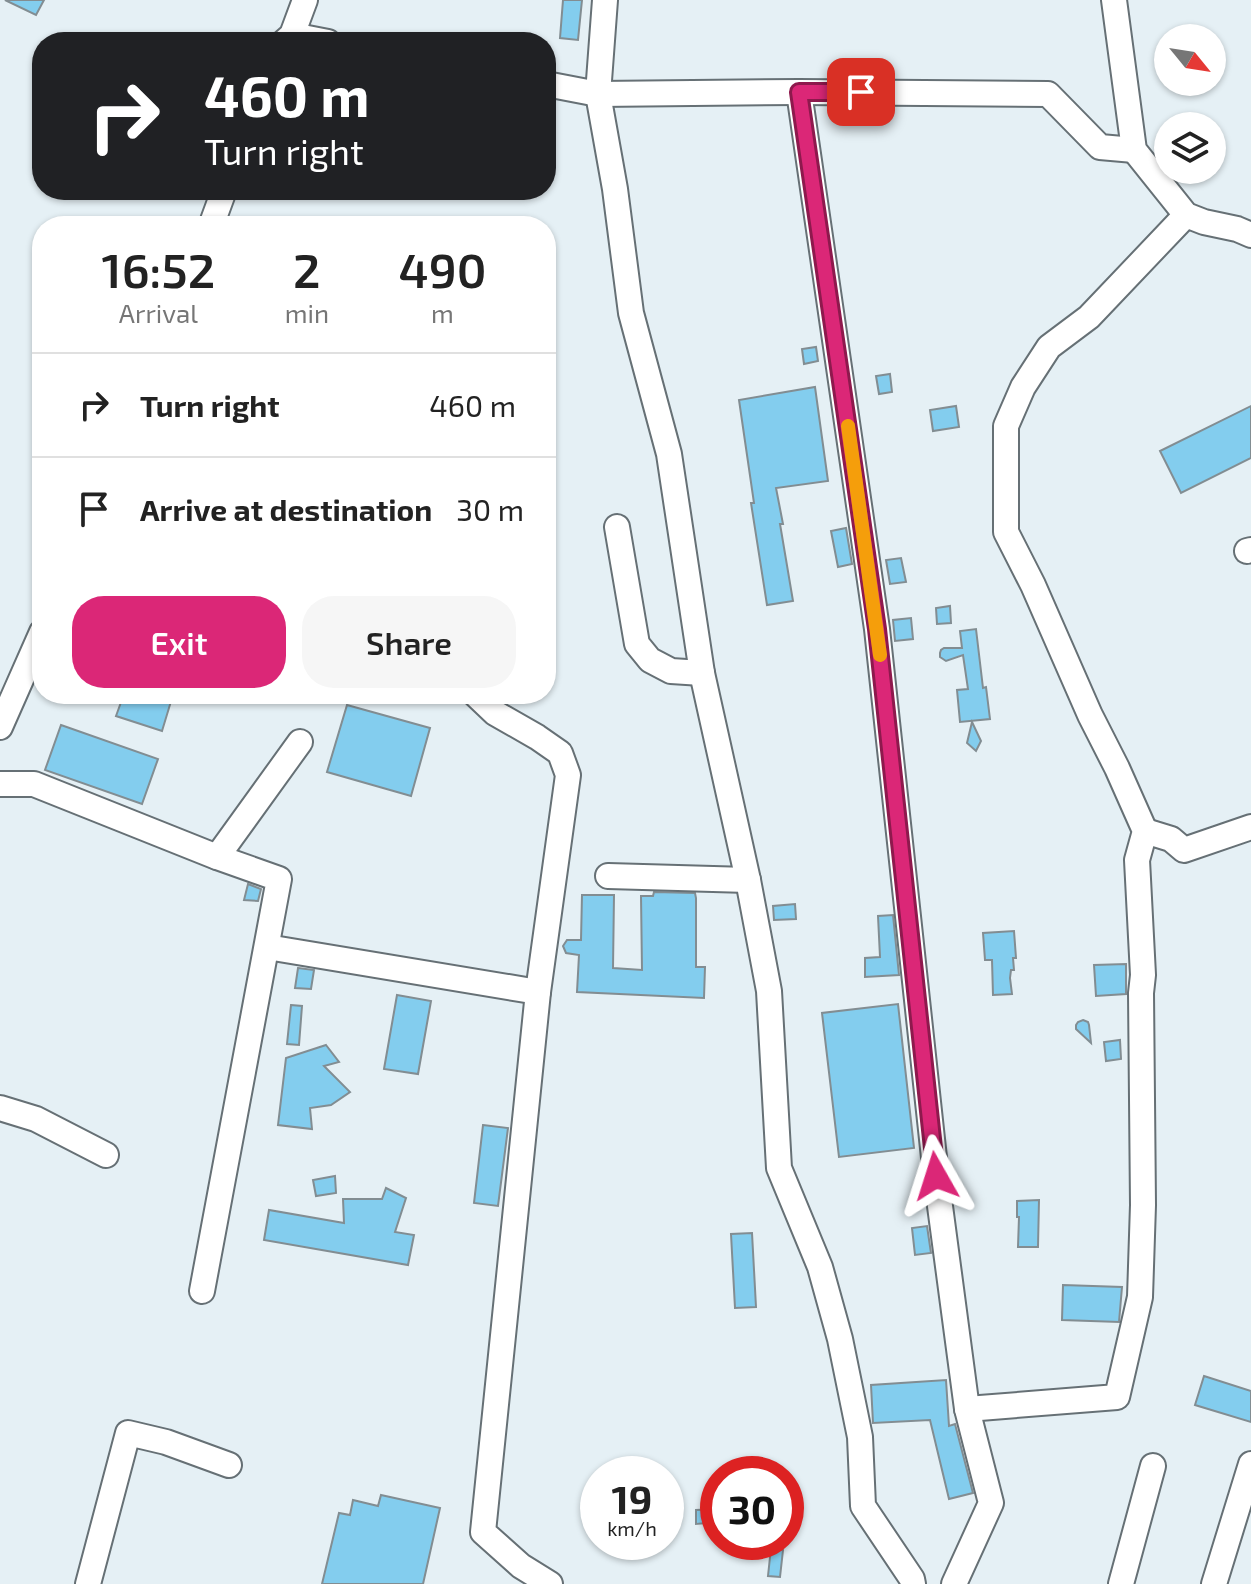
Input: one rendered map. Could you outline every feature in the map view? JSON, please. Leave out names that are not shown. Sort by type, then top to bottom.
[{"type":"street","points":[[291,32],[305,0]]},
{"type":"street","points":[[605,0],[598,94],[615,189],[631,313],[669,454],[702,673],[769,991],[779,1168],[820,1267],[840,1339],[860,1437],[863,1506],[910,1582]]},
{"type":"street","points":[[1114,0],[1134,150],[1186,215],[1251,235]]},
{"type":"street","points":[[556,86],[598,94],[1048,94],[1100,147],[1134,150]]},
{"type":"street","points":[[799,92],[877,629],[936,1176],[967,1409],[991,1503],[954,1584]]},
{"type":"street","points":[[967,1409],[1117,1397],[1140,1297],[1143,975],[1137,860],[1145,831],[1006,532],[1006,426],[1023,387],[1049,347],[1089,317],[1186,215]]},
{"type":"street","points":[[617,527],[637,644],[650,660],[671,671],[702,673]]},
{"type":"street","points":[[0,727],[32,655]]},
{"type":"street","points":[[486,704],[560,753],[568,775],[538,992],[483,1532],[521,1566],[550,1584]]},
{"type":"street","points":[[217,857],[300,742]]},
{"type":"street","points":[[0,784],[34,784],[279,879],[202,1291]]},
{"type":"street","points":[[1145,831],[1171,839],[1184,850],[1251,827]]},
{"type":"street","points":[[608,876],[748,880]]},
{"type":"street","points":[[267,947],[538,992]]},
{"type":"street","points":[[0,1108],[36,1119],[106,1155]]},
{"type":"street","points":[[88,1584],[128,1433],[166,1442],[229,1465]]},
{"type":"street","points":[[1214,1584],[1251,1464]]},
{"type":"street","points":[[1121,1584],[1153,1466]]},
{"type":"building","points":[[5,0],[44,0],[36,15]]},
{"type":"building","points":[[563,0],[582,0],[578,40],[560,38]]},
{"type":"building","points":[[816,347],[818,361],[804,364],[802,349]]},
{"type":"building","points":[[890,374],[892,392],[879,394],[876,376]]},
{"type":"building","points":[[815,387],[828,481],[776,488],[793,601],[767,605],[739,400]]},
{"type":"building","points":[[956,406],[959,427],[933,431],[930,410]]},
{"type":"building","points":[[1251,406],[1251,458],[1181,493],[1160,451]]},
{"type":"building","points":[[846,528],[852,564],[838,567],[831,531]]},
{"type":"building","points":[[901,558],[906,582],[890,584],[886,560]]},
{"type":"building","points":[[950,606],[951,623],[937,624],[936,608]]},
{"type":"building","points":[[911,618],[913,639],[895,641],[893,620]]},
{"type":"building","points":[[976,629],[990,719],[960,722],[957,690],[968,689],[963,655],[946,661],[940,653],[944,648],[962,648],[960,631]]},
{"type":"building","points":[[120,704],[170,704],[162,731],[116,716]]},
{"type":"building","points":[[347,705],[430,728],[411,796],[327,772]]},
{"type":"building","points":[[972,722],[981,741],[976,751],[967,743]]},
{"type":"building","points":[[61,725],[158,759],[142,804],[45,770]]},
{"type":"building","points":[[248,884],[261,889],[258,901],[244,900]]},
{"type":"building","points":[[654,892],[695,893],[696,967],[705,967],[704,998],[577,992],[579,955],[566,953],[563,946],[567,940],[581,940],[582,895],[614,895],[613,968],[642,970],[641,896],[653,896]]},
{"type":"building","points":[[795,904],[796,919],[774,920],[773,906]]},
{"type":"building","points":[[893,915],[899,975],[865,977],[865,958],[880,957],[878,916]]},
{"type":"building","points":[[1014,931],[1016,958],[1013,958],[1014,970],[1011,970],[1010,978],[1012,994],[993,995],[992,960],[985,960],[983,933]]},
{"type":"building","points":[[1126,964],[1126,994],[1096,996],[1094,965]]},
{"type":"building","points":[[298,968],[314,970],[311,989],[295,988]]},
{"type":"building","points":[[397,995],[431,1001],[418,1074],[384,1069]]},
{"type":"building","points":[[898,1004],[914,1148],[839,1157],[822,1013]]},
{"type":"building","points":[[291,1005],[302,1006],[299,1045],[287,1044]]},
{"type":"building","points":[[1078,1022],[1088,1022],[1091,1043],[1076,1029]]},
{"type":"building","points":[[1120,1040],[1121,1059],[1106,1061],[1104,1042]]},
{"type":"building","points":[[326,1045],[339,1062],[324,1066],[350,1092],[331,1105],[310,1108],[312,1129],[278,1125],[286,1058]]},
{"type":"building","points":[[483,1125],[508,1128],[498,1206],[474,1203]]},
{"type":"building","points":[[335,1176],[336,1193],[316,1196],[313,1180]]},
{"type":"building","points":[[386,1188],[406,1198],[395,1232],[414,1235],[408,1265],[264,1240],[269,1210],[344,1223],[343,1199],[382,1199]]},
{"type":"building","points":[[1039,1200],[1038,1247],[1018,1247],[1017,1201]]},
{"type":"building","points":[[927,1226],[931,1253],[915,1255],[912,1228]]},
{"type":"building","points":[[752,1233],[756,1307],[735,1308],[731,1234]]},
{"type":"building","points":[[1063,1285],[1122,1287],[1119,1322],[1062,1320]]},
{"type":"building","points":[[1204,1376],[1251,1391],[1251,1422],[1195,1405]]},
{"type":"building","points":[[946,1380],[949,1426],[955,1424],[973,1493],[949,1499],[930,1420],[873,1423],[871,1385]]},
{"type":"building","points":[[381,1495],[440,1508],[423,1584],[322,1584],[339,1513],[350,1515],[353,1500],[378,1506]]},
{"type":"building","points":[[696,1510],[700,1510],[700,1524],[696,1524]]},
{"type":"building","points":[[770,1560],[782,1560],[780,1577],[768,1576]]},
{"type":"slow traffic","points":[[848,426],[880,655]]},
{"type":"route","points":[[861,92],[799,92],[877,629],[936,1176]]}]
